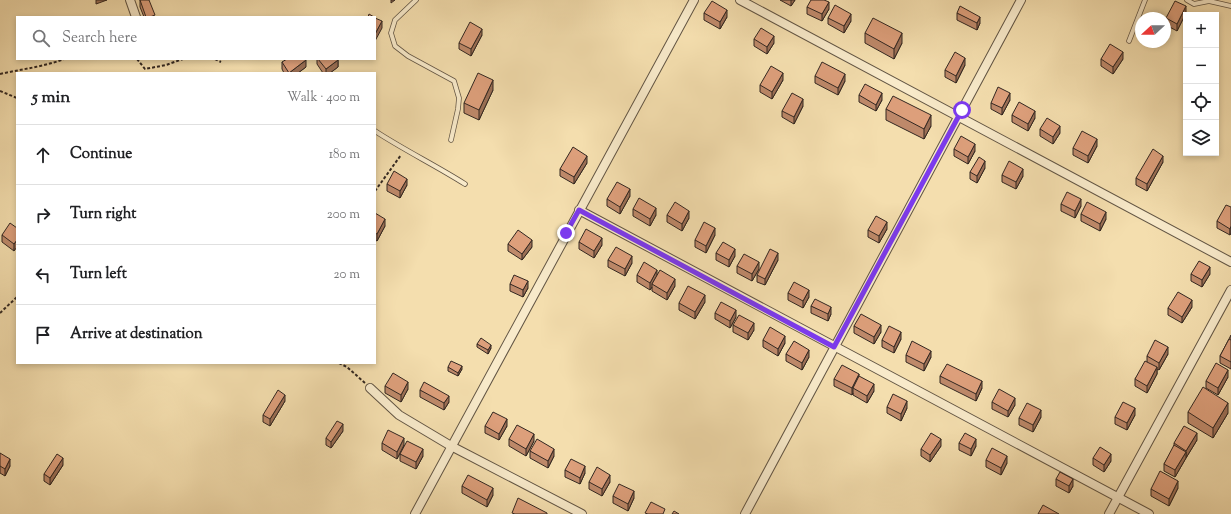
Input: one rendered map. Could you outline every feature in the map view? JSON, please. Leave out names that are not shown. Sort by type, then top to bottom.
[{"type":"street","points":[[131,0],[136,16]]},
{"type":"street","points":[[415,514],[694,0]]},
{"type":"street","points":[[740,0],[1231,262]]},
{"type":"street","points":[[745,514],[1021,0]]},
{"type":"street","points":[[579,210],[1149,514]]},
{"type":"street","points":[[1109,514],[1231,290]]},
{"type":"street","points":[[370,388],[399,415],[451,446],[582,514]]},
{"type":"lane","points":[[416,0],[395,20],[391,34],[395,46],[408,56],[454,81],[459,98],[451,140]]},
{"type":"lane","points":[[1129,41],[1145,0]]},
{"type":"lane","points":[[1187,0],[1194,4],[1209,1],[1231,6]]},
{"type":"lane","points":[[376,132],[404,150],[430,163],[465,184]]},
{"type":"path","points":[[0,74],[46,66],[61,60]]},
{"type":"path","points":[[138,60],[145,69],[166,65],[180,60]]},
{"type":"path","points":[[0,91],[16,98]]},
{"type":"path","points":[[376,190],[404,150]]},
{"type":"path","points":[[0,313],[16,298]]},
{"type":"path","points":[[341,364],[347,367],[370,388]]},
{"type":"building","points":[[140,0],[149,0],[155,15],[146,16]]},
{"type":"building","points":[[811,0],[824,0],[829,2],[822,14],[807,7]]},
{"type":"building","points":[[712,1],[727,10],[720,22],[704,13]]},
{"type":"building","points":[[1175,1],[1186,6],[1177,24],[1171,21],[1171,12],[1169,12]]},
{"type":"building","points":[[835,5],[851,14],[844,26],[828,18]]},
{"type":"building","points":[[960,6],[980,17],[977,23],[957,13]]},
{"type":"building","points":[[376,18],[382,21],[376,32]]},
{"type":"building","points":[[873,18],[902,33],[894,49],[865,33]]},
{"type":"building","points":[[470,22],[482,29],[471,49],[459,43]]},
{"type":"building","points":[[761,28],[774,36],[767,47],[754,39]]},
{"type":"building","points":[[1110,44],[1123,52],[1113,67],[1101,59]]},
{"type":"building","points":[[955,52],[965,58],[956,76],[945,70]]},
{"type":"building","points":[[285,60],[306,60],[290,72],[288,72],[282,62]]},
{"type":"building","points":[[319,60],[338,60],[326,69]]},
{"type":"building","points":[[822,62],[845,74],[838,88],[815,76]]},
{"type":"building","points":[[771,66],[783,73],[772,92],[760,85]]},
{"type":"building","points":[[478,73],[493,80],[479,110],[464,103]]},
{"type":"building","points":[[865,84],[882,93],[876,105],[859,95]]},
{"type":"building","points":[[998,87],[1010,93],[1002,108],[991,103]]},
{"type":"building","points":[[792,93],[803,99],[794,117],[782,111]]},
{"type":"building","points":[[893,96],[931,115],[924,129],[886,109]]},
{"type":"building","points":[[1019,102],[1035,111],[1028,124],[1012,115]]},
{"type":"building","points":[[1047,118],[1060,126],[1053,137],[1040,129]]},
{"type":"building","points":[[1082,131],[1097,139],[1088,156],[1073,148]]},
{"type":"building","points":[[961,136],[975,144],[968,157],[954,149]]},
{"type":"building","points":[[573,147],[587,156],[574,177],[560,169]]},
{"type":"building","points":[[1153,149],[1163,156],[1147,184],[1136,178]]},
{"type":"building","points":[[979,157],[985,161],[977,176],[970,172]]},
{"type":"building","points":[[1009,161],[1023,169],[1016,182],[1002,175]]},
{"type":"building","points":[[394,171],[407,179],[400,191],[387,184]]},
{"type":"building","points":[[617,182],[630,189],[620,207],[607,199]]},
{"type":"building","points":[[1067,192],[1081,199],[1075,211],[1061,204]]},
{"type":"building","points":[[639,198],[656,208],[650,219],[633,209]]},
{"type":"building","points":[[675,202],[689,211],[682,224],[667,215]]},
{"type":"building","points":[[1087,202],[1106,212],[1100,224],[1081,214]]},
{"type":"building","points":[[1226,205],[1231,207],[1230,229],[1217,221]]},
{"type":"building","points":[[376,214],[385,219],[376,234]]},
{"type":"building","points":[[876,216],[887,222],[879,236],[868,230]]},
{"type":"building","points":[[704,222],[715,228],[706,246],[695,240]]},
{"type":"building","points":[[10,223],[16,227],[16,241],[14,244],[2,235]]},
{"type":"building","points":[[586,229],[602,238],[594,251],[579,242]]},
{"type":"building","points":[[518,230],[532,240],[522,254],[508,244]]},
{"type":"building","points":[[723,242],[735,249],[729,260],[716,253]]},
{"type":"building","points":[[616,247],[632,256],[625,269],[608,260]]},
{"type":"building","points":[[770,249],[778,253],[765,279],[757,275]]},
{"type":"building","points":[[744,254],[759,262],[752,274],[737,266]]},
{"type":"building","points":[[1199,261],[1210,267],[1202,280],[1191,274]]},
{"type":"building","points":[[644,262],[657,270],[650,283],[637,275]]},
{"type":"building","points":[[660,270],[675,279],[667,293],[652,284]]},
{"type":"building","points":[[514,275],[528,281],[523,290],[510,284]]},
{"type":"building","points":[[794,282],[809,290],[803,301],[788,293]]},
{"type":"building","points":[[688,286],[705,295],[695,312],[679,303]]},
{"type":"building","points":[[1178,292],[1192,300],[1182,317],[1168,308]]},
{"type":"building","points":[[815,299],[831,307],[828,314],[811,306]]},
{"type":"building","points":[[721,302],[736,310],[730,321],[715,313]]},
{"type":"building","points":[[861,314],[881,325],[874,337],[854,326]]},
{"type":"building","points":[[739,315],[754,323],[748,333],[733,325]]},
{"type":"building","points":[[889,326],[901,332],[894,347],[882,340]]},
{"type":"building","points":[[770,327],[785,336],[778,349],[763,340]]},
{"type":"building","points":[[481,338],[491,345],[488,350],[477,344]]},
{"type":"building","points":[[1229,339],[1231,340],[1231,362],[1220,356]]},
{"type":"building","points":[[1155,340],[1168,347],[1159,363],[1147,356]]},
{"type":"building","points":[[794,341],[809,350],[802,363],[786,354]]},
{"type":"building","points":[[912,341],[931,351],[924,364],[906,355]]},
{"type":"building","points":[[451,361],[462,366],[458,373],[448,367]]},
{"type":"building","points":[[1145,361],[1157,367],[1147,386],[1135,379]]},
{"type":"building","points":[[1216,363],[1228,370],[1218,388],[1206,381]]},
{"type":"building","points":[[947,364],[982,381],[976,394],[940,376]]},
{"type":"building","points":[[842,365],[859,374],[852,388],[834,379]]},
{"type":"building","points":[[393,373],[408,382],[401,395],[385,386]]},
{"type":"building","points":[[859,376],[874,384],[867,396],[853,388]]},
{"type":"building","points":[[424,382],[449,396],[444,403],[420,390]]},
{"type":"building","points":[[1203,387],[1228,403],[1213,428],[1188,412]]},
{"type":"building","points":[[999,389],[1015,398],[1008,411],[992,402]]},
{"type":"building","points":[[278,390],[285,395],[270,419],[263,415]]},
{"type":"building","points":[[893,394],[907,401],[901,414],[887,407]]},
{"type":"building","points":[[1123,402],[1135,408],[1127,423],[1115,417]]},
{"type":"building","points":[[1027,403],[1041,410],[1033,425],[1019,418]]},
{"type":"building","points":[[493,412],[507,419],[499,434],[485,426]]},
{"type":"building","points":[[337,421],[343,424],[331,442],[326,438]]},
{"type":"building","points":[[517,425],[534,434],[526,449],[509,439]]},
{"type":"building","points":[[1184,426],[1197,433],[1186,451],[1174,443]]},
{"type":"building","points":[[388,430],[404,438],[397,452],[382,443]]},
{"type":"building","points":[[931,433],[941,439],[930,455],[921,449]]},
{"type":"building","points":[[965,433],[976,439],[971,449],[959,443]]},
{"type":"building","points":[[537,439],[554,449],[548,461],[530,451]]},
{"type":"building","points":[[407,441],[423,449],[416,462],[400,454]]},
{"type":"building","points":[[1174,445],[1186,452],[1175,470],[1164,464]]},
{"type":"building","points":[[1100,447],[1111,454],[1104,465],[1093,458]]},
{"type":"building","points":[[992,448],[1007,456],[1001,468],[986,460]]},
{"type":"building","points":[[0,453],[10,459],[5,469],[0,466]]},
{"type":"building","points":[[57,454],[63,458],[50,478],[44,474]]},
{"type":"building","points":[[571,459],[585,466],[580,478],[565,470]]},
{"type":"building","points":[[597,467],[610,475],[602,489],[589,482]]},
{"type":"building","points":[[1160,471],[1178,481],[1169,499],[1151,489]]},
{"type":"building","points":[[1060,472],[1073,479],[1069,486],[1056,479]]},
{"type":"building","points":[[468,475],[493,488],[487,500],[462,486]]},
{"type":"building","points":[[619,484],[634,491],[628,504],[613,496]]},
{"type":"building","points":[[518,498],[547,513],[547,514],[512,513]]},
{"type":"building","points":[[651,502],[665,509],[663,514],[645,513]]},
{"type":"building","points":[[1043,505],[1059,514],[1038,514]]},
{"type":"building","points":[[674,511],[679,514],[672,514]]},
{"type":"route","points":[[566,233],[579,210],[834,347],[962,110]]}]
